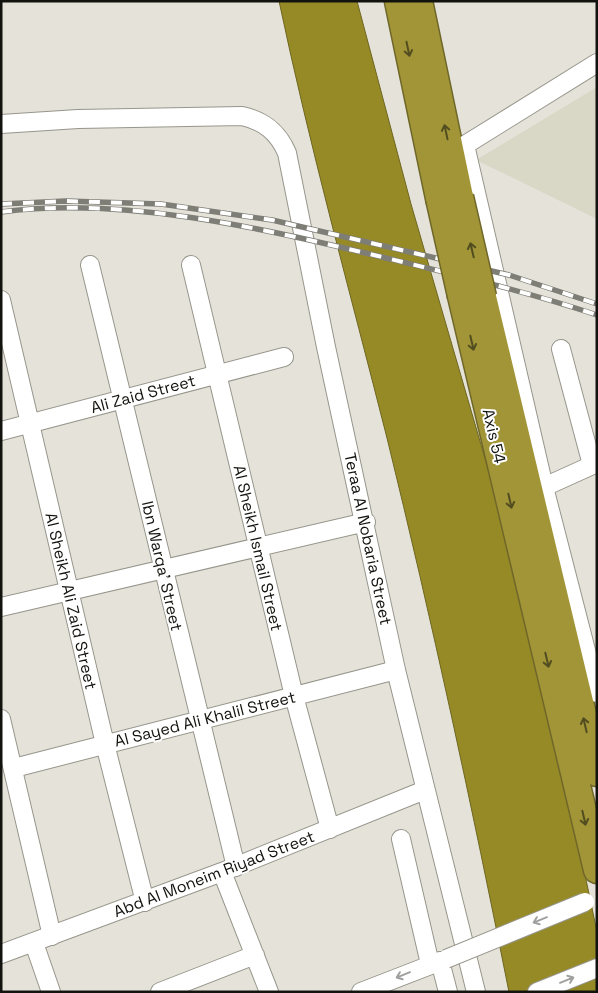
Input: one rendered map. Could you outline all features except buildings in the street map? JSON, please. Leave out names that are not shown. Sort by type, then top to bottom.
[{"type":"highway","name":"Axis 54","points":[[398,1],[450,197],[597,870]]},
{"type":"highway","name":"Axis 54","points":[[419,1],[450,197]]},
{"type":"highway","name":"Axis 54","points":[[472,297],[597,773]]},
{"type":"street","points":[[597,63],[465,145],[544,488],[597,693]]},
{"type":"street","name":"Teraa Al Nobaria Street","points":[[1,124],[78,119],[232,116],[252,118],[270,128],[280,139],[287,153],[326,347],[366,522],[396,670],[476,992]]},
{"type":"street","name":"Ibn Warqa' Street","points":[[90,265],[199,721],[229,869],[255,955],[269,992]]},
{"type":"street","name":"Al Sheikh Ismail Street","points":[[191,266],[294,696],[330,829]]},
{"type":"street","name":"Al Sheikh Ali Zaid Street","points":[[1,300],[144,902]]},
{"type":"street","points":[[544,488],[595,464],[561,349]]},
{"type":"street","name":"Ali Zaid Street","points":[[1,430],[284,357]]},
{"type":"street","points":[[1,607],[366,522]]},
{"type":"street","name":"Al Sayed Ali Khalil Street","points":[[14,768],[396,670]]},
{"type":"street","points":[[1,719],[52,936]]},
{"type":"street","name":"Abd Al Moneim Riyad Street","points":[[1,954],[144,902],[425,790]]},
{"type":"street","points":[[401,839],[448,992]]},
{"type":"street","points":[[361,992],[591,899]]},
{"type":"street","points":[[34,943],[51,992]]},
{"type":"street","points":[[160,992],[255,955]]},
{"type":"street","points":[[537,992],[597,968]]},
{"type":"shaded area","points":[[279,1],[357,1],[411,204],[500,510],[566,784],[597,932],[597,992],[509,992],[466,783],[420,576],[387,438],[317,165]]},
{"type":"shaded area","points":[[597,87],[597,219],[476,160]]},
{"type":"railway","points":[[1,204],[66,201],[161,204],[272,220],[509,275],[597,304]]},
{"type":"railway","points":[[1,212],[47,208],[95,208],[143,212],[239,226],[333,245],[461,276],[597,315]]}]
